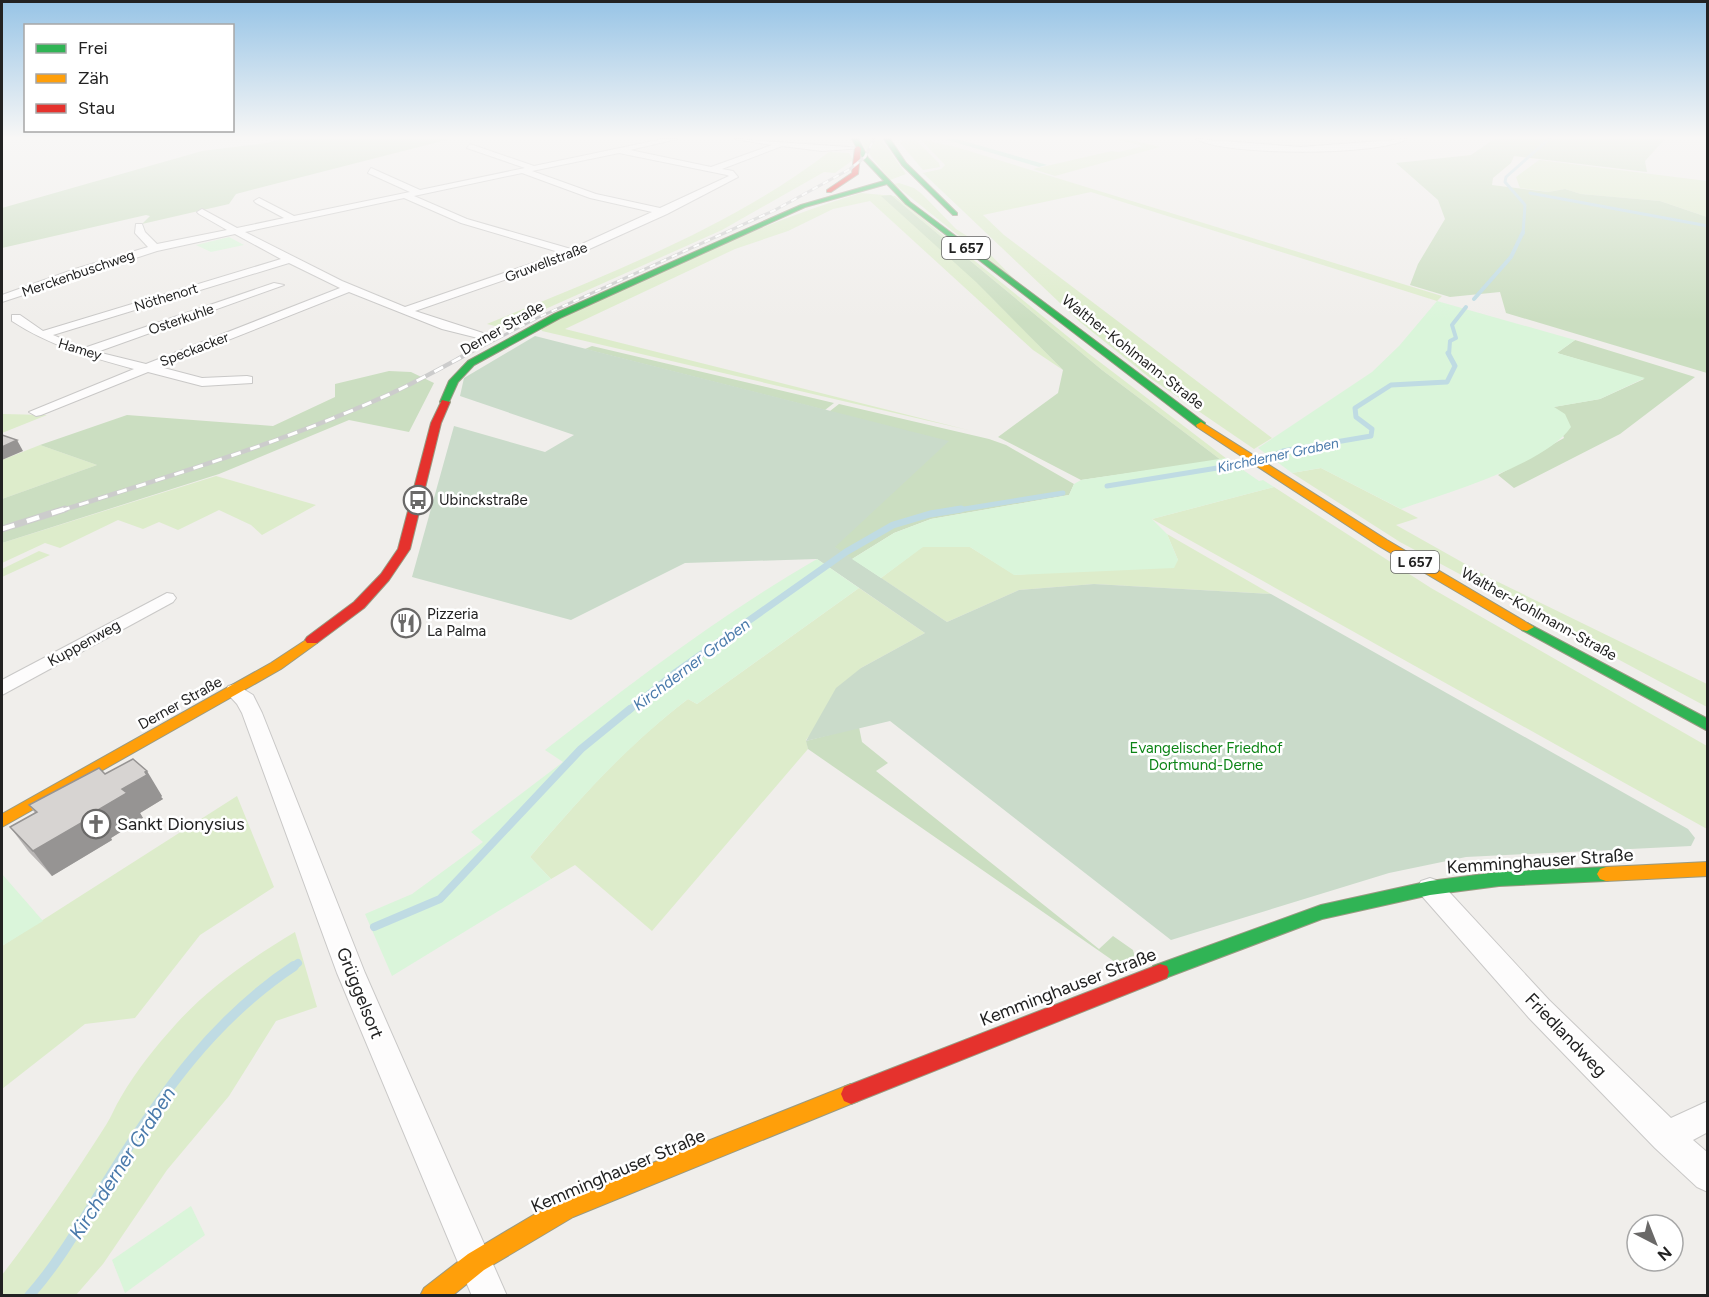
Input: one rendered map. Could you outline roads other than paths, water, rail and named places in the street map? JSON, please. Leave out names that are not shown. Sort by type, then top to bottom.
[{"type":"main road","name":"Derner Straße","points":[[2,821],[235,691],[326,631],[359,605],[385,577],[404,549],[430,442],[448,392],[454,381],[471,363],[566,311],[816,200]]},
{"type":"main road","name":"Walther-Kohlmann-Straße","points":[[907,200],[953,239],[1035,297],[1170,404],[1277,477],[1455,586],[1707,726]]},
{"type":"main road","name":"L 657","points":[[939,200],[965,224]]},
{"type":"main road","name":"Walther-Kohlmann-Straße","points":[[980,238],[1035,297]]},
{"type":"main road","name":"Kemminghauser Straße","points":[[432,1296],[476,1262],[520,1233],[565,1209],[1063,1008],[1321,912],[1430,888],[1499,879],[1707,869]]},
{"type":"street","name":"Merckenbuschweg","points":[[2,299],[85,269],[155,248],[383,200]]},
{"type":"street","points":[[414,200],[464,221],[572,253]]},
{"type":"street","points":[[609,200],[664,212]]},
{"type":"street","name":"Gruwellstraße","points":[[405,311],[572,253],[689,200]]},
{"type":"street","points":[[259,201],[293,219]]},
{"type":"street","points":[[202,212],[291,259],[405,311],[482,337]]},
{"type":"street","name":"Merckenbuschweg","points":[[139,226],[140,233],[155,248]]},
{"type":"street","name":"Nöthenort","points":[[41,335],[291,259]]},
{"type":"street","name":"Osterkuhle","points":[[84,352],[278,285]]},
{"type":"street","name":"Speckacker","points":[[36,412],[352,287]]},
{"type":"street","name":"Hamey","points":[[16,318],[41,335],[84,352],[202,382],[247,380]]},
{"type":"street","name":"Kuppenweg","points":[[2,688],[167,598]]},
{"type":"street","name":"Grüggelsort","points":[[235,691],[246,700],[252,713],[351,974],[490,1296]]},
{"type":"street","name":"Friedlandweg","points":[[1430,888],[1539,1009],[1707,1176]]},
{"type":"street","points":[[1666,1137],[1707,1116]]},
{"type":"waterway","name":"Kirchderner Graben","points":[[1520,200],[1525,205],[1523,234]]},
{"type":"waterway","points":[[1565,200],[1708,226]]},
{"type":"waterway","name":"Kirchderner Graben","points":[[1474,299],[1511,257],[1523,232]]},
{"type":"waterway","name":"Kirchderner Graben","points":[[1449,355],[1450,341],[1456,338],[1452,325],[1466,307]]},
{"type":"waterway","name":"Kirchderner Graben","points":[[1107,486],[1260,461],[1283,451],[1371,436],[1372,429],[1356,417],[1355,408],[1391,385],[1447,382],[1455,366],[1449,355]]},
{"type":"waterway","name":"Kirchderner Graben","points":[[952,511],[1063,493]]},
{"type":"waterway","name":"Kirchderner Graben","points":[[628,711],[676,672],[846,552],[893,525],[930,514],[961,509]]},
{"type":"waterway","name":"Kirchderner Graben","points":[[374,927],[440,899],[581,749],[630,709]]},
{"type":"waterway","name":"Kirchderner Graben","points":[[291,968],[298,963]]},
{"type":"waterway","name":"Kirchderner Graben","points":[[29,1296],[63,1252],[149,1116],[191,1060],[239,1010],[294,966]]},
{"type":"railway","points":[[466,355],[537,318],[794,200]]},
{"type":"railway","points":[[60,511],[228,457],[311,427],[392,393],[469,353]]},
{"type":"railway","points":[[2,529],[65,509]]},
{"type":"place","name":"Ubinckstraße","points":[[418,500]]},
{"type":"place","name":"Pizzeria La Palma","points":[[406,623]]},
{"type":"place","name":"Sankt Dionysius","points":[[96,824]]},
{"type":"park label","name":"Evangelischer Friedhof Dortmund-Derne","points":[[1206,756]]}]
